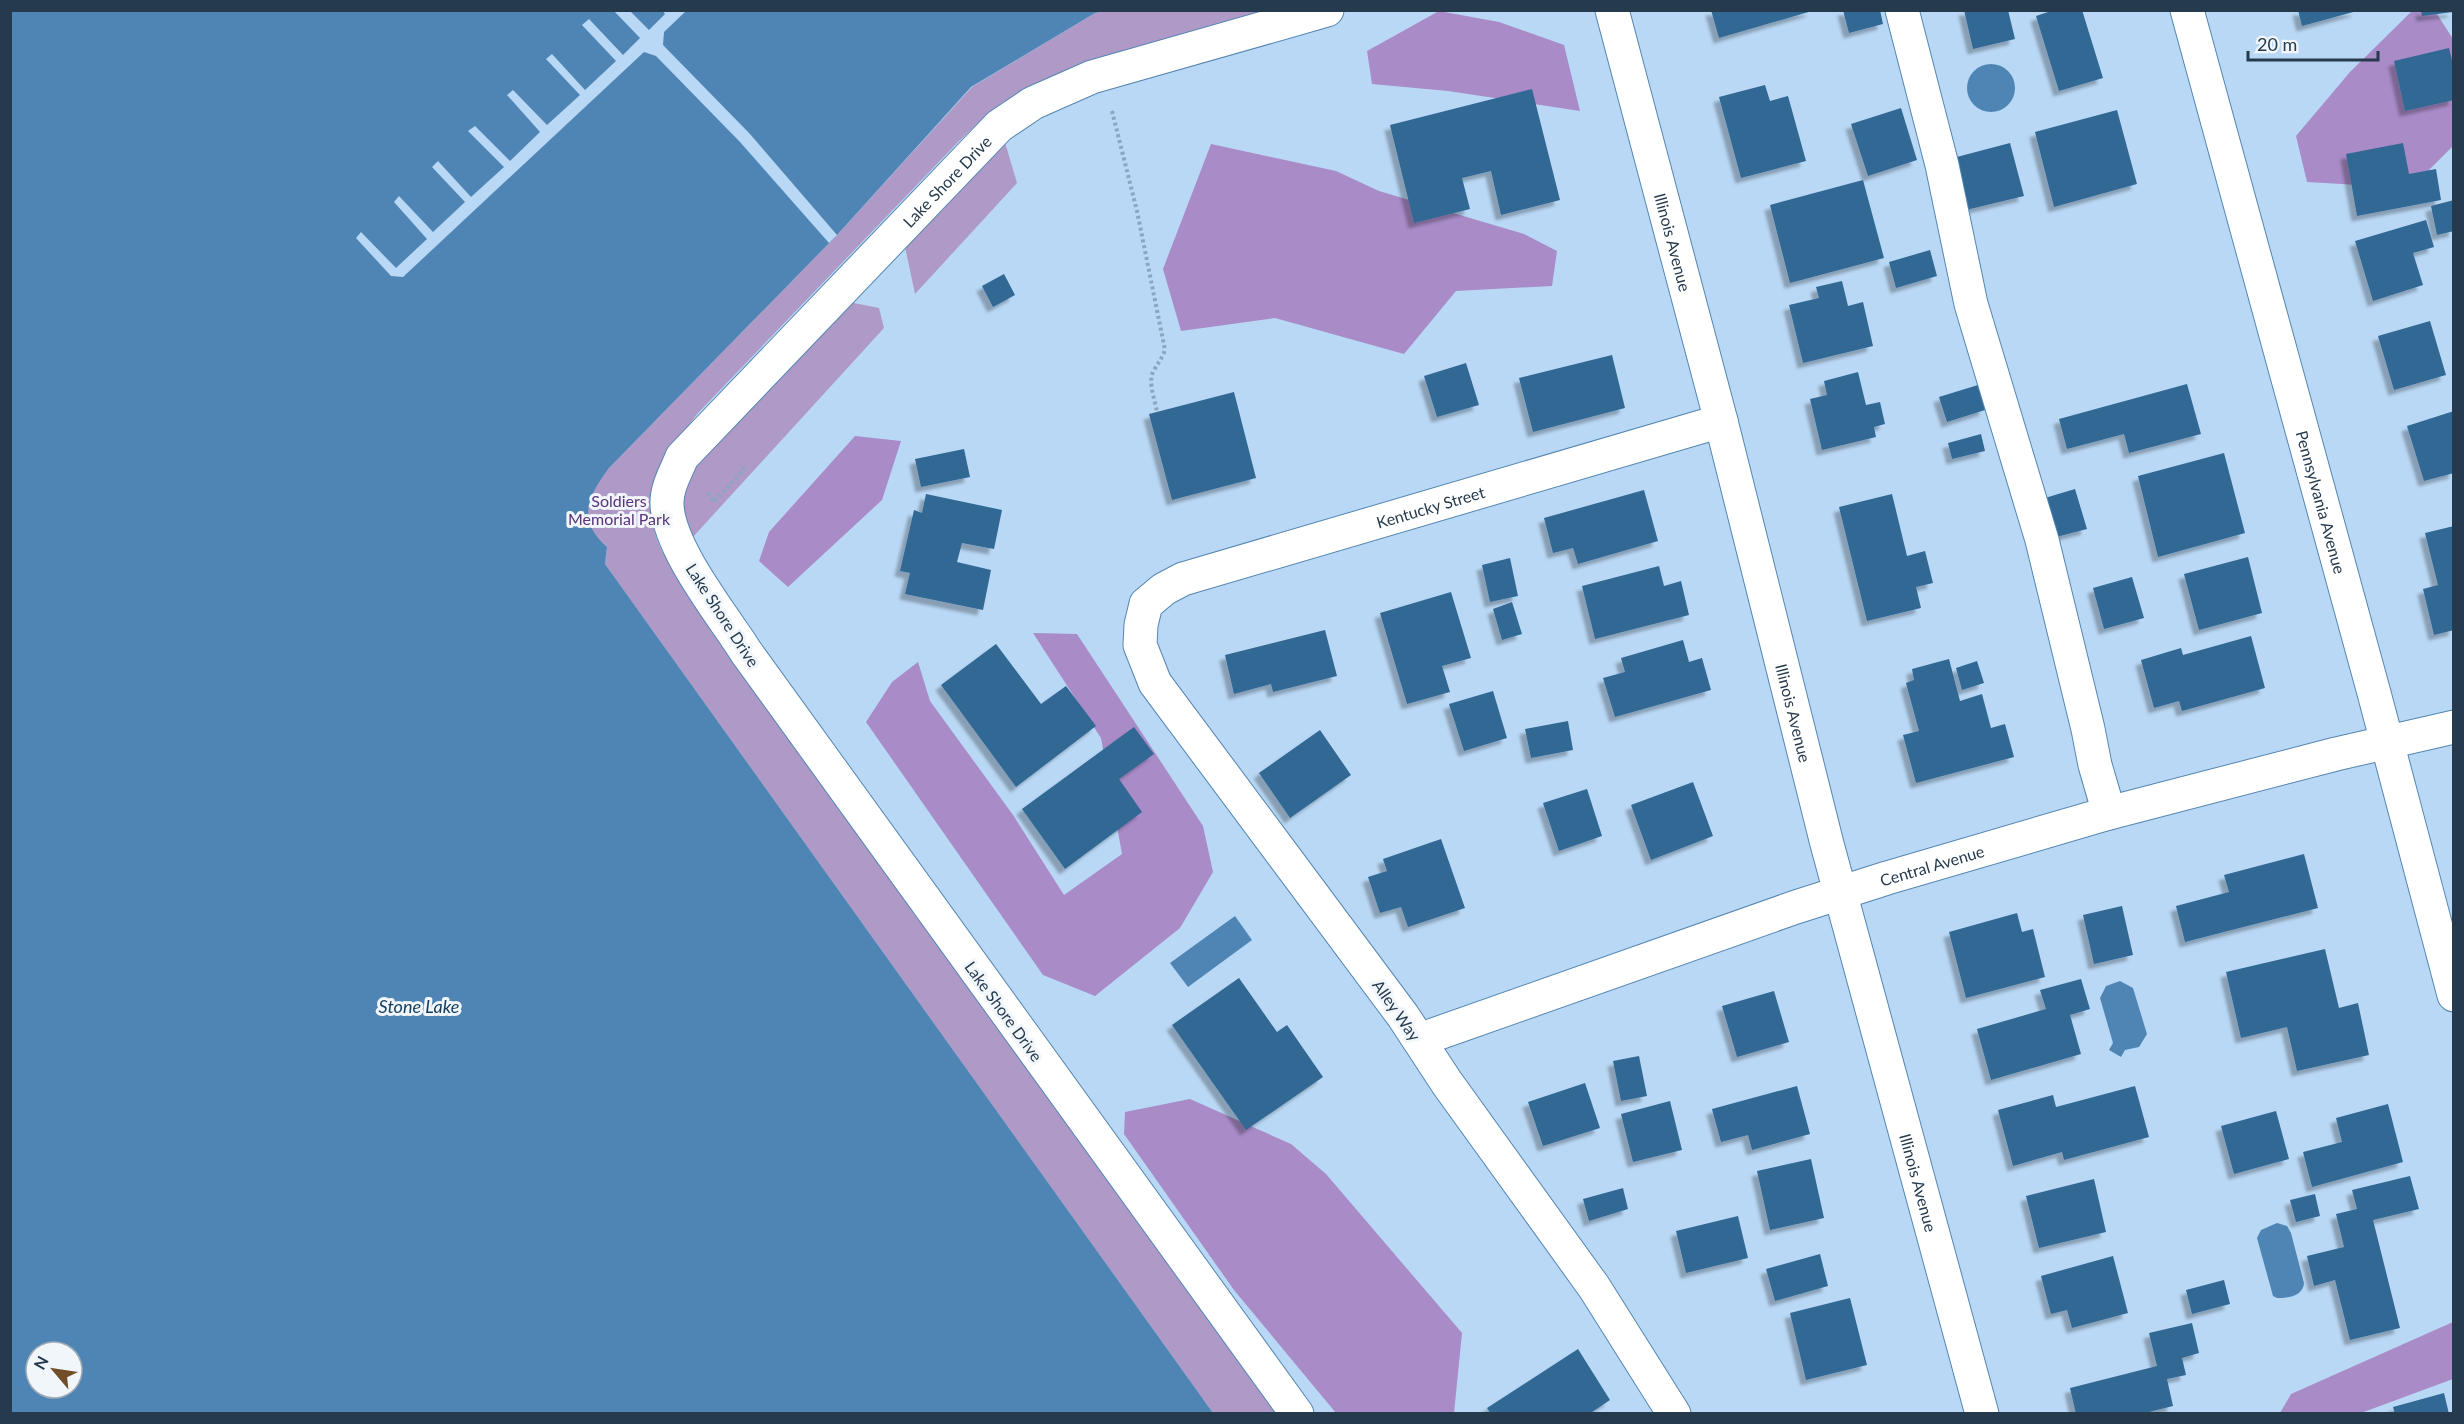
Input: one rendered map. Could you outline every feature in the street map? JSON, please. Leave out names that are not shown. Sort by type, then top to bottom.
[{"type":"street","name":"Lake Shore Drive","points":[[1297,1413],[746,652],[687,561],[671,528],[667,504],[671,482],[682,457],[999,126],[1033,103],[1103,74],[1327,10]]},
{"type":"street","name":"Illinois Avenue","points":[[1612,10],[1721,421],[1841,892],[1982,1413]]},
{"type":"street","points":[[1902,10],[1942,165],[1971,304],[2042,540],[2095,765],[2109,813]]},
{"type":"street","name":"Pennsylvania Avenue","points":[[2187,10],[2454,995]]},
{"type":"street","name":"Kentucky Street","points":[[1146,604],[1183,579],[1721,421]]},
{"type":"street","name":"Alley Way","points":[[1146,604],[1141,625],[1140,645],[1155,683],[1419,1040],[1447,1083],[1594,1287],[1674,1413]]},
{"type":"street","name":"Central Avenue","points":[[1419,1040],[1841,892],[2109,813],[2454,727]]},
{"type":"path","points":[[1103,74],[1137,211],[1165,350],[1162,362],[1154,370],[1151,381],[1157,412]]},
{"type":"green space","name":"Soldiers Memorial Park","points":[[1104,10],[1273,11],[1053,76],[1019,92],[993,109],[958,142],[698,413],[675,444],[658,475],[651,508],[653,527],[668,562],[970,989],[1275,1413],[1213,1413],[605,564],[607,547],[597,537],[588,518],[588,508],[595,488],[609,468],[837,235],[972,87],[1095,13]]},
{"type":"green space","points":[[1004,139],[1017,183],[915,294],[904,242]]},
{"type":"green space","name":"Soldiers Memorial Park","points":[[849,302],[879,308],[884,328],[692,538],[683,506],[685,480],[703,455]]},
{"type":"shaded area","points":[[1439,11],[1499,22],[1564,45],[1580,111],[1448,91],[1372,84],[1367,51]]},
{"type":"shaded area","points":[[2412,11],[2435,11],[2453,39],[2453,146],[2411,188],[2307,182],[2296,136],[2350,72]]},
{"type":"shaded area","points":[[1211,144],[1336,171],[1379,191],[1524,234],[1557,251],[1552,286],[1456,291],[1404,354],[1275,318],[1181,331],[1163,269]]},
{"type":"shaded area","points":[[855,436],[901,441],[882,500],[788,587],[759,561],[769,532]]},
{"type":"shaded area","points":[[1033,633],[1077,634],[1203,826],[1213,872],[1180,928],[1095,996],[1043,975],[866,722],[892,682],[918,662],[930,701],[1013,815],[1064,895],[1122,854],[1101,738]]},
{"type":"shaded area","points":[[1190,1099],[1291,1144],[1326,1174],[1462,1333],[1454,1413],[1336,1413],[1234,1290],[1124,1134],[1125,1112]]},
{"type":"shaded area","points":[[2453,1322],[2453,1379],[2361,1413],[2280,1413],[2291,1394]]},
{"type":"water","name":"Stone Lake","points":[[10,11],[1104,11],[1095,13],[971,87],[837,235],[609,468],[595,488],[588,508],[588,518],[597,537],[607,547],[605,564],[1213,1413],[11,1413]]},
{"type":"water","points":[[1986,64],[1996,64],[2008,71],[2015,83],[2015,93],[2008,105],[1996,112],[1986,112],[1971,101],[1967,93],[1967,83],[1978,68]]},
{"type":"water","points":[[1235,916],[1252,940],[1188,987],[1170,963]]},
{"type":"water","points":[[2120,981],[2133,988],[2147,1034],[2139,1047],[2125,1050],[2121,1057],[2109,1050],[2113,1043],[2100,998],[2106,986]]},
{"type":"water","points":[[2277,1223],[2287,1226],[2291,1233],[2304,1283],[2301,1291],[2295,1295],[2277,1298],[2273,1296],[2257,1238],[2261,1230]]},
{"type":"pier","points":[[614,11],[630,11],[649,30],[665,14],[663,11],[686,11],[664,32],[663,45],[750,134],[837,235],[829,243],[740,142],[656,56],[644,52],[403,277],[391,276],[356,238],[361,232],[396,268],[427,239],[394,202],[399,196],[433,232],[465,202],[432,167],[438,161],[471,197],[504,167],[468,131],[475,126],[510,161],[540,132],[507,95],[513,90],[547,125],[580,95],[546,59],[552,54],[585,90],[616,61],[582,25],[589,19],[623,55],[640,38]]},
{"type":"building","points":[[1711,10],[1811,10],[1812,11],[1719,38]]},
{"type":"building","points":[[1843,10],[1880,10],[1883,24],[1849,33]]},
{"type":"building","points":[[1964,10],[2008,10],[2015,39],[1973,49]]},
{"type":"building","points":[[2054,10],[2082,10],[2103,78],[2059,91],[2036,16]]},
{"type":"building","points":[[2298,10],[2357,10],[2357,11],[2302,26]]},
{"type":"building","points":[[2421,10],[2453,10],[2453,12],[2422,16]]},
{"type":"building","points":[[2449,48],[2454,68],[2454,100],[2405,111],[2394,61]]},
{"type":"building","points":[[1765,85],[1770,101],[1788,96],[1806,161],[1741,178],[1719,97]]},
{"type":"building","points":[[1532,89],[1560,200],[1501,215],[1491,171],[1462,178],[1470,209],[1414,223],[1390,125]]},
{"type":"building","points":[[1901,108],[1917,160],[1868,176],[1851,124]]},
{"type":"building","points":[[2117,110],[2137,184],[2054,207],[2035,132]]},
{"type":"building","points":[[2010,143],[2024,196],[1966,210],[1953,158]]},
{"type":"building","points":[[2403,143],[2409,174],[2436,169],[2441,200],[2357,216],[2346,154]]},
{"type":"building","points":[[1863,180],[1884,258],[1790,283],[1770,205]]},
{"type":"building","points":[[2454,200],[2454,231],[2437,235],[2431,206]]},
{"type":"building","points":[[2426,220],[2434,247],[2413,253],[2423,285],[2373,301],[2355,241]]},
{"type":"building","points":[[1930,250],[1937,276],[1896,288],[1889,262]]},
{"type":"building","points":[[1004,274],[1015,295],[993,307],[982,286]]},
{"type":"building","points":[[1842,281],[1848,306],[1863,302],[1873,346],[1803,363],[1789,305],[1819,298],[1816,287]]},
{"type":"building","points":[[2430,321],[2446,375],[2394,390],[2378,336]]},
{"type":"building","points":[[1612,355],[1625,408],[1533,432],[1519,378]]},
{"type":"building","points":[[1466,363],[1479,405],[1437,417],[1424,376]]},
{"type":"building","points":[[1858,372],[1866,405],[1880,402],[1885,424],[1874,427],[1876,437],[1822,450],[1810,399],[1827,395],[1824,381]]},
{"type":"building","points":[[2187,384],[2201,434],[2129,453],[2124,434],[2067,449],[2059,419]]},
{"type":"building","points":[[1978,385],[1985,410],[1947,422],[1939,397]]},
{"type":"building","points":[[1234,392],[1256,478],[1172,500],[1149,414]]},
{"type":"building","points":[[2454,411],[2454,473],[2424,481],[2407,426]]},
{"type":"building","points":[[1981,434],[1985,451],[1952,459],[1948,443]]},
{"type":"building","points":[[964,449],[970,477],[921,487],[915,459]]},
{"type":"building","points":[[2224,453],[2245,533],[2158,557],[2138,476]]},
{"type":"building","points":[[2075,489],[2087,529],[2056,537],[2045,498]]},
{"type":"building","points":[[1644,490],[1658,541],[1578,564],[1573,548],[1553,553],[1544,518]]},
{"type":"building","points":[[926,494],[1002,510],[994,549],[962,543],[957,562],[991,570],[983,610],[905,594],[910,573],[900,571],[914,510],[922,513]]},
{"type":"building","points":[[1892,494],[1907,556],[1925,551],[1933,583],[1916,587],[1921,608],[1867,621],[1839,507]]},
{"type":"building","points":[[2454,526],[2454,630],[2434,635],[2423,589],[2438,585],[2425,533]]},
{"type":"building","points":[[2248,557],[2262,613],[2199,630],[2184,574]]},
{"type":"building","points":[[1510,558],[1518,596],[1490,602],[1482,565]]},
{"type":"building","points":[[1659,566],[1664,586],[1681,581],[1689,615],[1595,639],[1582,586]]},
{"type":"building","points":[[2132,577],[2144,618],[2104,629],[2093,588]]},
{"type":"building","points":[[1451,592],[1471,658],[1442,666],[1450,692],[1407,704],[1380,613]]},
{"type":"building","points":[[1512,602],[1522,634],[1502,640],[1493,609]]},
{"type":"building","points":[[1325,630],[1337,676],[1273,692],[1271,684],[1234,694],[1225,655]]},
{"type":"building","points":[[2251,636],[2265,688],[2182,711],[2179,701],[2154,708],[2141,660],[2181,648],[2183,655]]},
{"type":"building","points":[[1683,640],[1689,662],[1702,658],[1711,690],[1615,717],[1603,678],[1625,672],[1621,658]]},
{"type":"building","points":[[996,644],[1041,704],[1066,686],[1096,726],[1016,787],[941,685]]},
{"type":"building","points":[[1949,659],[1960,701],[1982,694],[1991,728],[2005,724],[2014,757],[1916,783],[1903,735],[1919,731],[1906,683],[1914,680],[1912,669]]},
{"type":"building","points":[[1977,661],[1984,683],[1962,690],[1956,668]]},
{"type":"building","points":[[1493,691],[1507,738],[1464,751],[1449,704]]},
{"type":"building","points":[[1568,721],[1573,750],[1531,758],[1525,729]]},
{"type":"building","points":[[1134,727],[1154,754],[1119,779],[1142,812],[1065,869],[1022,809]]},
{"type":"building","points":[[1320,730],[1351,775],[1290,818],[1259,773]]},
{"type":"building","points":[[1693,782],[1713,836],[1651,860],[1631,805]]},
{"type":"building","points":[[1587,789],[1602,836],[1559,851],[1543,803]]},
{"type":"building","points":[[1441,839],[1465,908],[1408,927],[1401,907],[1380,913],[1368,877],[1387,871],[1383,859]]},
{"type":"building","points":[[2304,854],[2318,908],[2185,942],[2176,906],[2229,892],[2224,875]]},
{"type":"building","points":[[2122,906],[2133,955],[2094,964],[2083,915]]},
{"type":"building","points":[[2017,913],[2022,932],[2033,929],[2045,977],[1966,998],[1949,932]]},
{"type":"building","points":[[2325,949],[2339,1008],[2358,1003],[2369,1055],[2297,1071],[2287,1027],[2241,1038],[2226,972]]},
{"type":"building","points":[[1239,978],[1277,1032],[1287,1025],[1323,1077],[1246,1130],[1172,1025]]},
{"type":"building","points":[[2081,979],[2090,1009],[2070,1015],[2081,1054],[1991,1080],[1977,1029],[2046,1009],[2040,990]]},
{"type":"building","points":[[1774,991],[1789,1042],[1737,1057],[1722,1006]]},
{"type":"building","points":[[1639,1056],[1647,1096],[1621,1101],[1613,1061]]},
{"type":"building","points":[[1585,1083],[1600,1128],[1543,1146],[1528,1102]]},
{"type":"building","points":[[1797,1086],[1810,1134],[1752,1150],[1748,1135],[1721,1142],[1712,1109]]},
{"type":"building","points":[[2135,1086],[2149,1137],[2064,1160],[2062,1152],[2013,1166],[1998,1110],[2053,1095],[2056,1107]]},
{"type":"building","points":[[1670,1101],[1682,1150],[1633,1162],[1621,1114]]},
{"type":"building","points":[[2388,1104],[2403,1162],[2312,1187],[2303,1152],[2342,1142],[2336,1118]]},
{"type":"building","points":[[2276,1111],[2289,1159],[2234,1174],[2221,1126]]},
{"type":"building","points":[[1811,1159],[1824,1218],[1770,1230],[1757,1171]]},
{"type":"building","points":[[2410,1176],[2419,1209],[2373,1220],[2400,1328],[2350,1340],[2335,1280],[2314,1286],[2307,1256],[2344,1247],[2336,1214],[2357,1209],[2352,1190]]},
{"type":"building","points":[[2094,1179],[2106,1232],[2039,1248],[2026,1196]]},
{"type":"building","points":[[1623,1188],[1628,1209],[1589,1221],[1583,1199]]},
{"type":"building","points":[[2315,1194],[2320,1216],[2296,1222],[2290,1200]]},
{"type":"building","points":[[1738,1216],[1748,1258],[1686,1273],[1676,1231]]},
{"type":"building","points":[[1820,1254],[1828,1286],[1775,1301],[1766,1269]]},
{"type":"building","points":[[2113,1256],[2128,1313],[2072,1328],[2067,1310],[2051,1314],[2041,1276]]},
{"type":"building","points":[[2224,1280],[2230,1304],[2192,1314],[2186,1290]]},
{"type":"building","points":[[1850,1298],[1867,1365],[1806,1380],[1790,1313]]},
{"type":"building","points":[[2192,1323],[2199,1353],[2182,1358],[2186,1375],[2167,1379],[2173,1406],[2141,1414],[2076,1414],[2070,1388],[2157,1366],[2149,1333]]},
{"type":"building","points":[[1578,1349],[1610,1400],[1589,1414],[1491,1414],[1487,1408]]},
{"type":"building","points":[[2444,1393],[2449,1414],[2395,1414],[2393,1407]]}]
